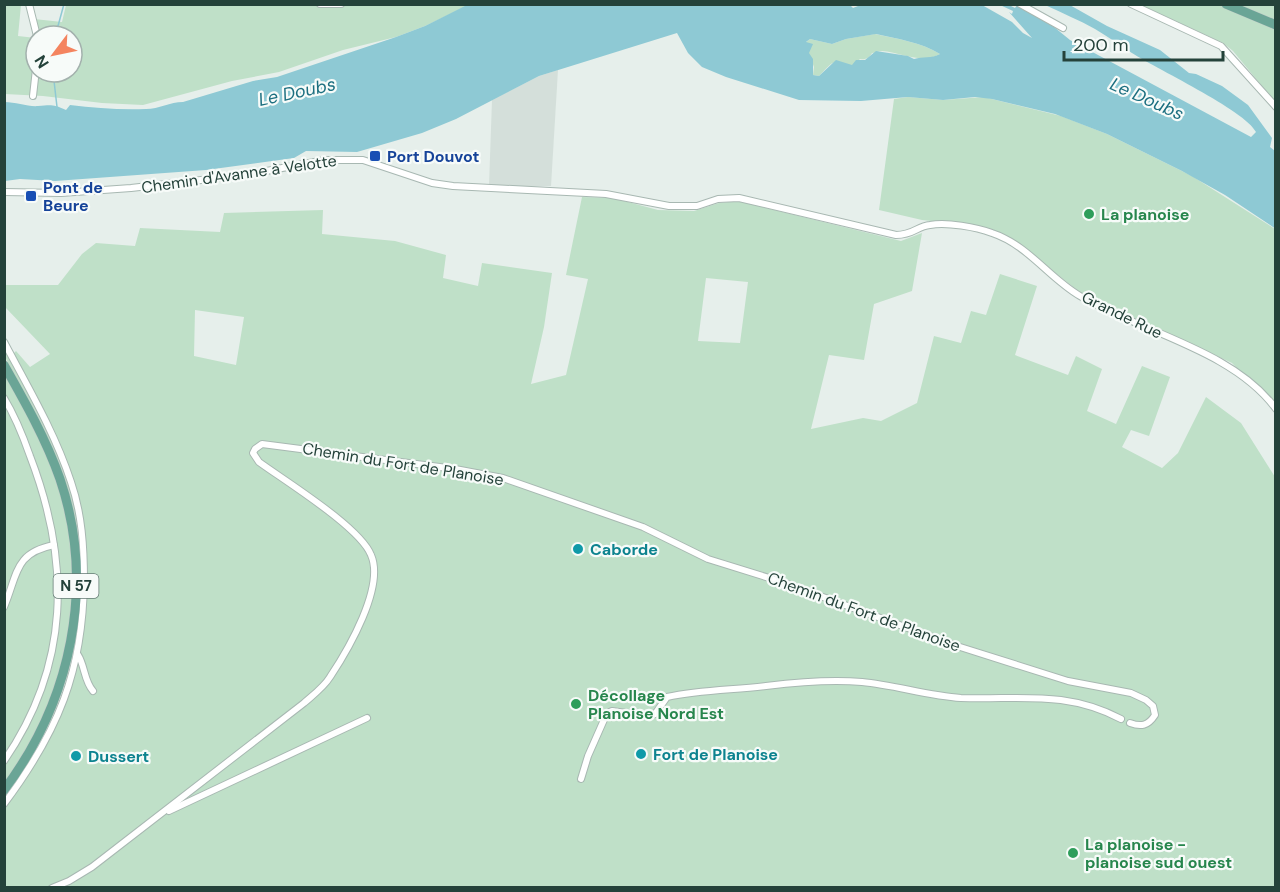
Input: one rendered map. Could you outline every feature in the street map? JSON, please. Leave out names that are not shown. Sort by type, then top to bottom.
[{"type":"main road","points":[[1226,4],[1275,25]]},
{"type":"main road","name":"N 57","points":[[4,365],[38,427],[60,482],[73,533],[76,573],[72,635],[59,690],[36,741],[4,790]]},
{"type":"street","points":[[29,4],[34,24]]},
{"type":"street","points":[[320,4],[341,4]]},
{"type":"street","points":[[1020,4],[1063,28]]},
{"type":"street","points":[[1131,4],[1221,46],[1275,108]]},
{"type":"street","points":[[33,96],[34,84]]},
{"type":"street","name":"Chemin d'Avanne à Velotte","points":[[4,192],[61,193],[131,188],[235,176],[325,160],[363,160],[432,183],[453,186],[606,194],[669,206],[697,206],[718,199],[739,198],[896,235],[914,232],[929,224]]},
{"type":"street","name":"Grande Rue","points":[[929,224],[969,227],[993,233],[1018,245],[1080,296],[1230,366],[1270,401],[1275,409]]},
{"type":"street","points":[[4,342],[59,449],[74,492],[84,557],[82,620],[78,655],[65,700],[50,735],[31,767],[4,804]]},
{"type":"street","points":[[4,398],[22,435],[43,492],[58,573],[58,611],[53,652],[42,691],[29,720],[4,761]]},
{"type":"street","name":"Chemin du Fort de Planoise","points":[[52,888],[92,867],[304,703],[329,679],[366,612],[374,582],[371,555],[354,533],[259,462],[253,453],[262,444],[464,470],[503,478],[644,527],[708,559],[782,582],[957,646],[1068,681],[1131,693],[1153,706],[1155,716],[1148,724],[1140,726],[1130,723]]},
{"type":"street","points":[[4,607],[22,560],[35,550],[54,544]]},
{"type":"street","points":[[78,655],[87,683],[93,691]]},
{"type":"street","points":[[581,779],[588,756],[607,713],[612,711],[648,716],[655,714],[667,698],[697,691],[767,686],[782,682],[839,681],[890,686],[959,698],[1049,698],[1087,704],[1121,719]]},
{"type":"street","points":[[159,816],[367,718]]},
{"type":"shaded area","points":[[558,70],[551,186],[489,186],[492,100],[539,76]]},
{"type":"green space","points":[[5,5],[21,5],[18,36],[24,37],[24,84],[84,84],[84,24],[35,24],[34,19],[62,22],[66,5],[469,5],[396,37],[343,50],[279,72],[232,81],[143,105],[5,94]]},
{"type":"green space","points":[[1141,5],[1275,5],[1275,102],[1233,51],[1223,43]]},
{"type":"green space","points":[[875,34],[917,44],[940,54],[918,58],[879,51],[872,53],[866,59],[860,59],[852,66],[836,62],[819,76],[813,75],[814,67],[805,43],[810,39],[832,44]]},
{"type":"green space","name":"La planoise","points":[[908,97],[943,100],[984,97],[1061,116],[1107,134],[1192,176],[1275,229],[1275,408],[1232,363],[1081,293],[1017,243],[985,227],[922,220],[879,210],[894,99]]},
{"type":"green space","points":[[582,197],[613,198],[658,210],[694,211],[719,203],[738,201],[901,241],[922,233],[912,291],[874,304],[864,360],[829,355],[811,429],[863,418],[881,421],[917,403],[934,336],[961,343],[971,311],[986,315],[1000,274],[1037,286],[1015,355],[1068,375],[1076,356],[1102,369],[1087,411],[1116,424],[1142,366],[1170,377],[1149,436],[1131,430],[1122,447],[1162,468],[1178,453],[1206,397],[1241,423],[1275,477],[1275,887],[5,887],[4,807],[44,750],[71,688],[83,638],[86,592],[73,479],[13,354],[16,351],[30,367],[50,354],[5,307],[5,285],[58,285],[82,254],[96,243],[135,246],[140,228],[220,232],[224,213],[323,210],[322,234],[395,241],[446,255],[443,278],[478,286],[482,263],[552,273],[544,327],[531,384],[566,375],[588,279],[566,275]],"holes":[[[706,278],[748,282],[740,343],[698,341]],[[195,310],[244,317],[236,365],[194,356]]]},
{"type":"green space","points":[[4,347],[59,453],[72,491],[83,566],[81,614],[69,680],[41,747],[5,800],[5,796],[35,751],[60,699],[71,663],[79,605],[78,544],[39,421],[5,357]]},
{"type":"green space","points":[[4,373],[33,427],[52,470],[67,523],[72,562],[72,601],[67,640],[58,678],[27,750],[5,783],[5,765],[32,719],[51,671],[58,632],[60,582],[57,545],[49,507],[35,463],[5,394]]},
{"type":"green space","points":[[4,405],[35,474],[42,500],[53,553],[56,602],[44,677],[29,712],[4,756]]},
{"type":"water","name":"Le Doubs","points":[[469,4],[849,4],[853,8],[863,4],[982,5],[1012,22],[1032,38],[1009,12],[1012,14],[1013,11],[1000,5],[1015,8],[1017,5],[1054,27],[1070,40],[1251,137],[1256,132],[1235,112],[1218,101],[1095,29],[1045,5],[1068,4],[1107,26],[1160,50],[1189,73],[1222,86],[1248,105],[1272,138],[1270,147],[1275,151],[1276,229],[1225,195],[1182,171],[1107,134],[1055,114],[975,97],[943,100],[908,97],[861,101],[799,100],[702,67],[688,53],[677,33],[539,76],[456,119],[422,133],[357,152],[306,151],[294,158],[206,170],[55,181],[20,179],[5,181],[5,102],[34,106],[52,105],[66,110],[70,105],[117,109],[155,108],[253,81],[277,77],[425,26]],"holes":[[[876,34],[917,44],[940,54],[914,59],[876,51],[865,60],[856,60],[852,65],[836,60],[819,76],[813,75],[813,59],[809,53],[813,44],[806,42],[810,39],[832,44]]]},
{"type":"waterway","points":[[59,24],[64,4]]},
{"type":"waterway","points":[[54,84],[57,107]]},
{"type":"place","name":"Port Douvot","points":[[375,156]]},
{"type":"place","name":"Pont de Beure","points":[[31,196]]},
{"type":"place","name":"La planoise","points":[[1089,214]]},
{"type":"place","name":"Caborde","points":[[578,549]]},
{"type":"place","name":"Décollage Planoise Nord Est","points":[[576,704]]},
{"type":"place","name":"Fort de Planoise","points":[[641,754]]},
{"type":"place","name":"Dussert","points":[[76,756]]},
{"type":"place","name":"La planoise - planoise sud ouest","points":[[1073,853]]}]
